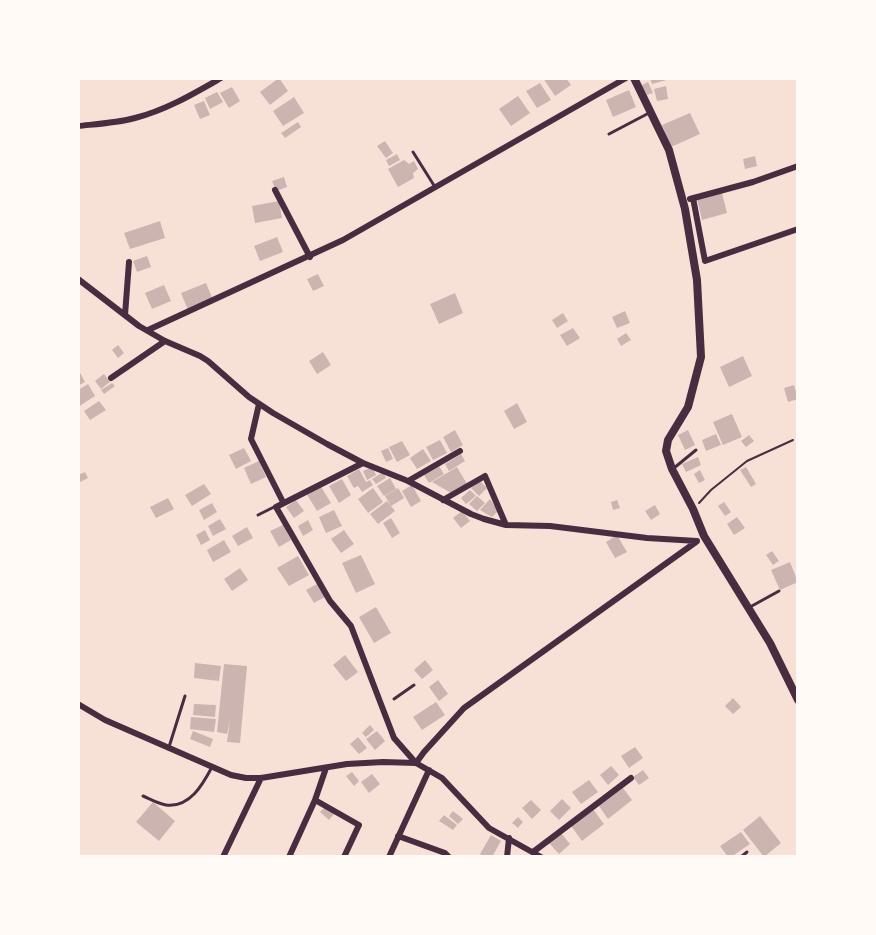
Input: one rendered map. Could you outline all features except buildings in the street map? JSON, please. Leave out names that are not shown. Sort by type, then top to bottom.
[{"type":"street","points":[[78,126],[110,123],[151,113],[184,99],[221,78]]},
{"type":"street","points":[[148,330],[343,240],[626,78]]},
{"type":"street","points":[[634,78],[669,150],[683,201],[697,280],[701,357],[688,407],[666,446],[672,469],[704,536],[770,643],[798,700]]},
{"type":"street","points":[[683,201],[753,182],[798,166]]},
{"type":"street","points":[[275,190],[310,257]]},
{"type":"street","points":[[693,198],[705,261],[798,229]]},
{"type":"street","points":[[124,315],[129,262]]},
{"type":"street","points":[[78,279],[124,315],[165,341],[208,361],[259,405],[363,463],[484,519],[506,525],[550,526],[696,542]]},
{"type":"street","points":[[111,378],[165,341]]},
{"type":"street","points":[[259,405],[251,439],[283,502]]},
{"type":"street","points":[[408,482],[460,451]]},
{"type":"street","points":[[363,463],[276,507],[330,601],[351,626],[394,738],[416,764]]},
{"type":"street","points":[[443,500],[485,476],[506,525]]},
{"type":"street","points":[[416,764],[464,708],[704,536]]},
{"type":"street","points":[[78,704],[105,720],[231,775],[246,778],[261,778],[368,762],[416,764],[442,778],[489,828],[541,857]]},
{"type":"street","points":[[289,857],[315,800],[326,768]]},
{"type":"street","points":[[389,857],[429,770]]},
{"type":"street","points":[[223,857],[261,778]]},
{"type":"street","points":[[533,852],[631,778]]},
{"type":"street","points":[[315,800],[359,825],[344,857]]},
{"type":"street","points":[[398,836],[445,853],[449,857]]},
{"type":"street","points":[[507,857],[509,838]]},
{"type":"lane","points":[[609,134],[651,112]]},
{"type":"lane","points":[[413,152],[435,187]]},
{"type":"lane","points":[[672,469],[696,450]]},
{"type":"lane","points":[[258,515],[276,507]]},
{"type":"lane","points":[[749,608],[779,591]]},
{"type":"lane","points":[[394,699],[414,685]]},
{"type":"lane","points":[[169,747],[185,696]]},
{"type":"lane","points":[[143,796],[166,805],[189,800],[204,782],[212,767]]},
{"type":"lane","points":[[741,857],[747,852]]},
{"type":"path","points":[[693,509],[711,490],[747,461],[793,440]]}]
